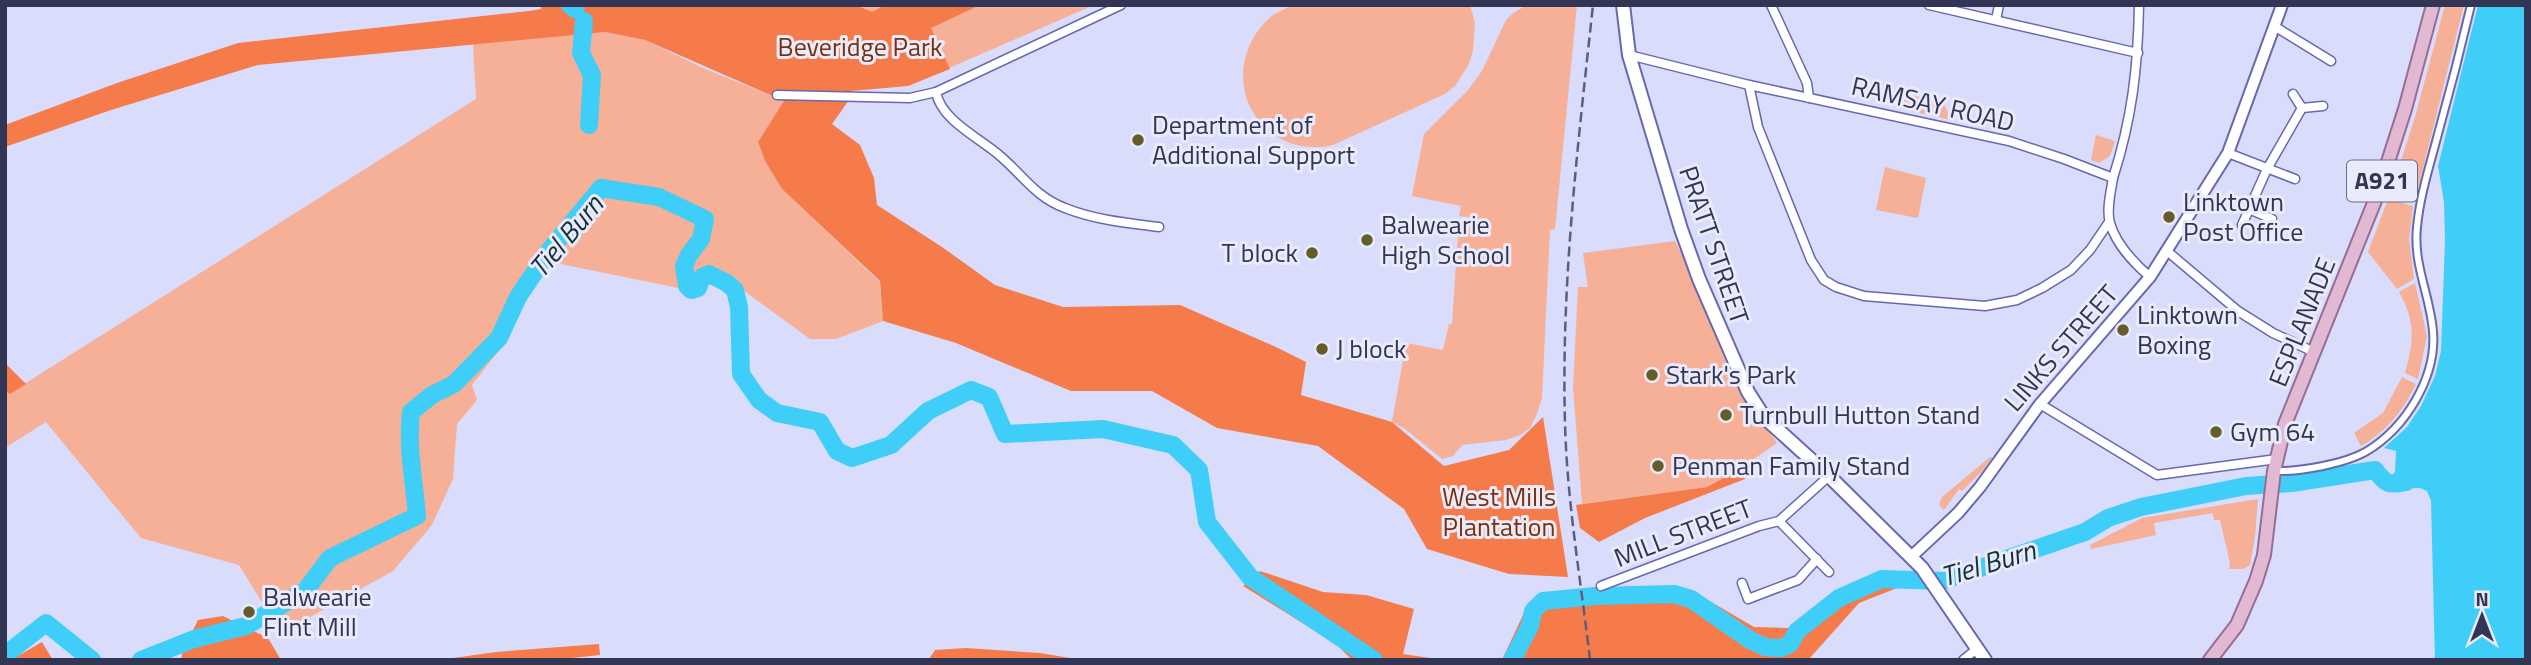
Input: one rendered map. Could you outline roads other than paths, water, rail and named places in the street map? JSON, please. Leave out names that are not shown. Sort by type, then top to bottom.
[{"type":"main road","name":"PRATT STREET","points":[[1623,5],[1629,55],[1681,229],[1729,354],[1748,392],[1764,417],[1922,568],[1982,654]]},
{"type":"main road","name":"ESPLANADE","points":[[2199,660],[2212,656],[2237,625],[2256,581],[2264,555],[2275,465],[2285,424],[2378,193],[2433,5]]},
{"type":"street","points":[[777,95],[909,98],[936,92],[1121,5]]},
{"type":"street","points":[[1771,5],[1807,83],[1809,98]]},
{"type":"street","points":[[1929,5],[2138,53]]},
{"type":"street","points":[[1996,20],[1999,5]]},
{"type":"street","points":[[1749,85],[1758,127],[1811,260],[1824,280],[1864,296],[1985,306],[2017,300],[2071,270],[2090,250],[2109,222],[2113,178],[2134,96],[2138,53],[2138,5]]},
{"type":"street","name":"LINKS STREET","points":[[1911,557],[1958,513],[1980,488],[2040,404],[2150,277],[2228,153],[2282,5]]},
{"type":"street","points":[[2040,404],[2157,475],[2234,465],[2275,465],[2284,471],[2332,463],[2366,452],[2395,429],[2414,404],[2427,375],[2432,354],[2433,332],[2419,274],[2416,229],[2422,193],[2471,5]]},
{"type":"street","points":[[2274,26],[2330,61]]},
{"type":"street","name":"RAMSAY ROAD","points":[[1629,55],[1749,85],[2009,141],[2113,178]]},
{"type":"street","points":[[936,92],[937,103],[957,123],[1001,156],[1038,194],[1064,208],[1093,217],[1159,227]]},
{"type":"street","points":[[2293,94],[2302,108]]},
{"type":"street","points":[[2302,108],[2323,106]]},
{"type":"street","points":[[2242,225],[2267,169],[2302,108]]},
{"type":"street","points":[[2228,153],[2295,180]]},
{"type":"street","points":[[2249,209],[2272,219]]},
{"type":"street","points":[[2109,222],[2130,259],[2150,277]]},
{"type":"street","points":[[2167,251],[2238,311],[2273,333],[2314,352]]},
{"type":"street","name":"MILL STREET","points":[[1601,586],[1759,526],[1779,521],[1829,477]]},
{"type":"street","name":"MILL STREET","points":[[1779,521],[1829,572]]},
{"type":"street","points":[[1742,583],[1748,599],[1798,580],[1817,559]]},
{"type":"street","points":[[1963,660],[1982,654]]},
{"type":"water","points":[[2478,5],[2526,5],[2526,660],[2435,660],[2431,501],[2427,491],[2420,488],[2386,489],[2385,482],[2395,472],[2396,451],[2384,448],[2407,427],[2421,406],[2435,376],[2441,351],[2445,240],[2444,202],[2438,166]]},
{"type":"waterway","points":[[570,5],[575,9]]},
{"type":"waterway","points":[[584,21],[581,53],[592,75],[589,125]]},
{"type":"waterway","name":"Tiel Burn","points":[[141,660],[194,639],[246,626],[305,591],[330,558],[417,516],[410,451],[411,412],[432,395],[454,384],[499,338],[518,297],[549,251],[601,188],[659,197],[705,219],[701,239],[684,266],[687,286],[691,290],[698,288],[702,277],[709,274],[735,290],[739,307],[741,374],[759,400],[777,413],[820,422],[837,451],[852,458],[891,445],[928,411],[971,390],[989,397],[1005,434],[1103,429],[1173,445],[1199,470],[1207,522],[1250,577],[1374,660]]},
{"type":"waterway","name":"Tiel Burn","points":[[1512,660],[1530,626],[1533,611],[1543,601],[1595,596],[1674,594],[1691,599],[1750,640],[1765,647],[1781,648],[1790,644],[1797,631],[1839,598],[1882,579],[1942,581],[2085,532],[2108,518],[2141,507],[2246,486],[2292,483],[2375,470],[2388,483],[2406,482]]},
{"type":"waterway","name":"Tiel Burn","points":[[5,655],[46,623],[92,660]]},
{"type":"railway","points":[[1590,660],[1568,482],[1564,371],[1572,214],[1593,5]]},
{"type":"place","name":"Department of Additional Support","points":[[1138,140]]},
{"type":"place","name":"Linktown Post Office","points":[[2169,217]]},
{"type":"place","name":"Balwearie High School","points":[[1367,240]]},
{"type":"place","name":"T block","points":[[1312,253]]},
{"type":"place","name":"Linktown Boxing","points":[[2123,330]]},
{"type":"place","name":"J block","points":[[1322,349]]},
{"type":"place","name":"Stark's Park","points":[[1652,375]]},
{"type":"place","name":"Turnbull Hutton Stand","points":[[1726,415]]},
{"type":"place","name":"Gym 64","points":[[2216,432]]},
{"type":"place","name":"Penman Family Stand","points":[[1658,466]]},
{"type":"place","name":"Balwearie Flint Mill","points":[[249,612]]},
{"type":"park label","name":"Beveridge Park","points":[[860,47]]},
{"type":"park label","name":"West Mills Plantation","points":[[1499,512]]}]
